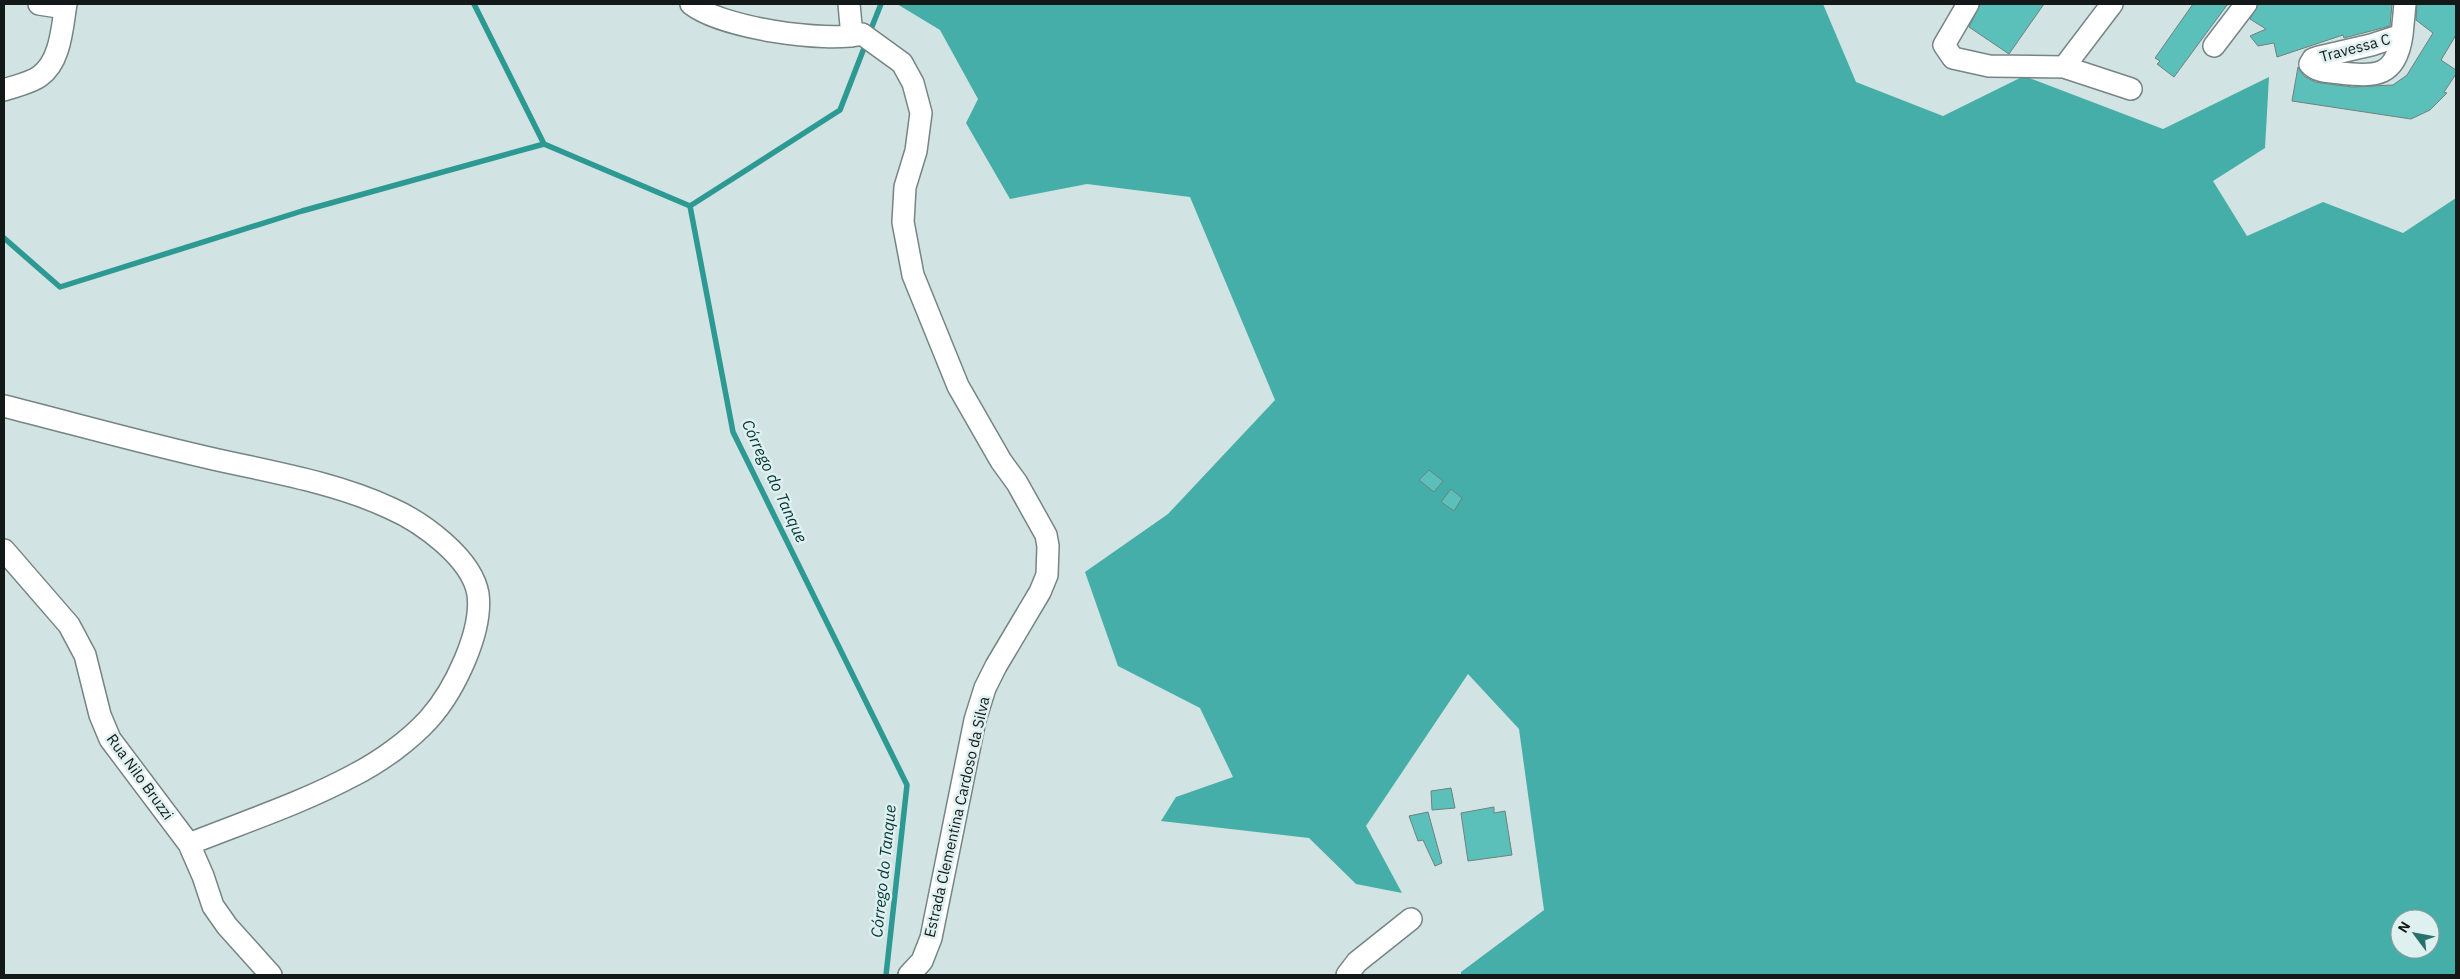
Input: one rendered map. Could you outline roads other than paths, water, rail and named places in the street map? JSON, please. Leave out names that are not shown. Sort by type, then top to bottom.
[{"type":"street","points":[[4,90],[40,76],[50,66],[57,51],[65,6],[39,4]]},
{"type":"street","points":[[691,4],[718,18],[746,26],[819,35],[857,35],[848,4]]},
{"type":"street","points":[[2064,67],[2112,4]]},
{"type":"street","points":[[2214,46],[2246,4]]},
{"type":"street","name":"Travessa C","points":[[2402,35],[2371,45],[2319,57],[2313,59],[2310,64],[2314,68],[2337,73],[2379,74],[2388,68],[2400,50],[2402,35],[2405,4]]},
{"type":"street","points":[[1968,5],[1944,45],[1953,58],[1989,66],[2064,67],[2131,89]]},
{"type":"street","name":"Estrada Clementina Cardoso da Silva","points":[[857,35],[886,51],[902,63],[913,83],[921,114],[916,151],[905,187],[903,222],[914,275],[958,386],[1046,535],[1049,552],[1047,575],[1040,592],[996,666],[986,688],[968,756],[931,938],[922,961],[909,975]]},
{"type":"street","points":[[4,406],[218,460],[276,471],[334,487],[391,508],[434,533],[465,566],[478,593],[478,621],[466,654],[452,688],[429,719],[399,745],[355,775],[189,844]]},
{"type":"street","name":"Rua Nilo Bruzzi","points":[[4,550],[69,625],[84,655],[100,715],[110,739],[189,844],[203,876],[213,906],[227,926],[270,975]]},
{"type":"street","points":[[1347,975],[1357,962],[1411,919]]},
{"type":"waterway","points":[[474,4],[544,144],[690,206]]},
{"type":"waterway","name":"Córrego do Tanque","points":[[869,34],[881,4]]},
{"type":"waterway","name":"Córrego do Tanque","points":[[866,43],[840,110],[690,206],[733,432],[907,785],[886,975]]},
{"type":"waterway","points":[[4,238],[60,287],[302,211],[544,144]]}]
